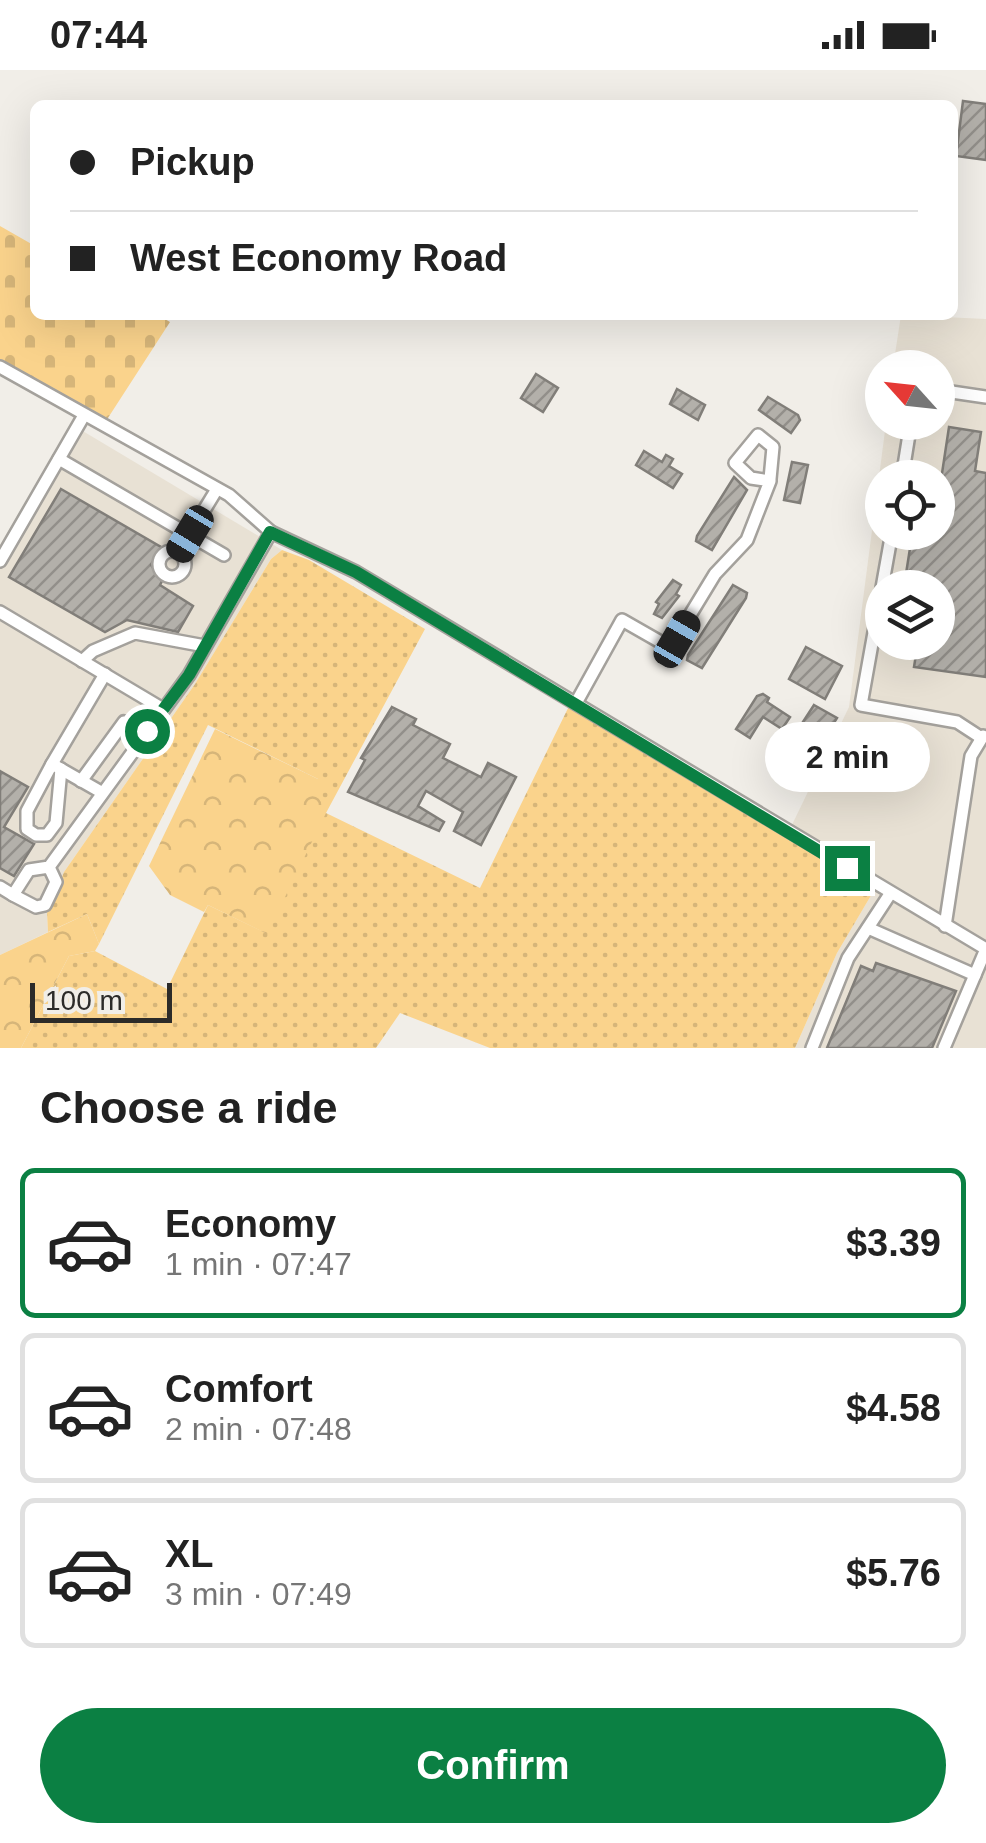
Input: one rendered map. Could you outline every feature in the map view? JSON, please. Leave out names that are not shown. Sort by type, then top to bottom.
[{"type":"street","points":[[0,367],[217,489],[270,532],[356,572],[986,949],[944,1048]]},
{"type":"street","points":[[955,393],[986,398]]},
{"type":"street","points":[[0,561],[83,417]]},
{"type":"street","points":[[60,458],[224,554]]},
{"type":"street","points":[[576,702],[622,620],[664,644],[677,639],[714,574],[747,540],[770,481]]},
{"type":"street","points":[[178,553],[217,489]]},
{"type":"street","points":[[13,895],[30,870],[50,867],[164,709],[206,646],[270,532]]},
{"type":"street","points":[[889,550],[861,705],[957,722],[983,736],[972,756],[945,926]]},
{"type":"street","points":[[0,612],[164,709]]},
{"type":"street","points":[[82,661],[93,651],[135,633],[206,646]]},
{"type":"street","points":[[57,766],[56,824],[47,834],[36,835],[27,829],[25,817],[57,766],[105,674]]},
{"type":"street","points":[[81,781],[124,722],[147,731]]},
{"type":"street","points":[[57,766],[101,792]]},
{"type":"street","points":[[0,887],[36,907],[45,905],[56,882],[50,867]]},
{"type":"street","points":[[812,1048],[848,958],[890,894]]},
{"type":"street","points":[[868,928],[975,975]]},
{"type":"shaded area","points":[[986,319],[986,1048],[795,1048],[837,953],[876,887],[789,831],[849,707],[865,584],[865,660],[955,660],[955,570],[867,570],[869,550],[955,550],[955,460],[881,460],[884,440],[955,440],[955,350],[896,350],[900,320]]},
{"type":"shaded area","points":[[71,424],[282,550],[271,559],[195,684],[64,872],[47,913],[48,932],[0,955],[0,545]]},
{"type":"green space","points":[[0,226],[30,243],[30,320],[170,322],[106,421],[0,360]]},
{"type":"green space","points":[[282,550],[309,560],[425,629],[326,813],[480,888],[572,700],[876,887],[837,953],[795,1048],[490,1048],[400,1013],[376,1048],[21,1048],[69,956],[95,951],[167,989],[208,905],[266,933],[318,779],[208,725],[99,944],[87,914],[48,932],[47,913],[64,872],[195,684],[271,559]]},
{"type":"green space","points":[[215,729],[318,779],[326,813],[267,934],[208,905],[204,912],[170,895],[149,866]]},
{"type":"green space","points":[[87,914],[99,944],[95,951],[69,956],[21,1048],[0,1048],[0,955]]},
{"type":"building","points":[[963,101],[986,104],[986,160],[958,156]]},
{"type":"building","points":[[536,374],[558,388],[543,412],[521,398]]},
{"type":"building","points":[[677,389],[705,405],[698,420],[670,404]]},
{"type":"building","points":[[768,397],[798,415],[800,420],[791,433],[759,410]]},
{"type":"building","points":[[955,428],[981,432],[975,471],[986,473],[986,677],[914,667],[915,660],[955,660],[955,570],[907,570],[910,550],[955,550],[955,460],[944,460],[947,440],[955,440]]},
{"type":"building","points":[[644,451],[662,462],[666,455],[673,459],[669,466],[682,474],[673,488],[636,465]]},
{"type":"building","points":[[792,462],[808,465],[800,503],[784,500]]},
{"type":"building","points":[[734,477],[747,490],[712,550],[696,541],[697,536]]},
{"type":"building","points":[[61,489],[161,547],[151,565],[162,581],[160,585],[193,606],[178,632],[127,620],[105,632],[9,577]]},
{"type":"building","points":[[673,580],[681,585],[676,594],[679,596],[662,618],[654,614],[659,604],[656,602]]},
{"type":"building","points":[[733,585],[747,593],[746,598],[702,668],[687,660],[688,655]]},
{"type":"building","points":[[806,647],[842,666],[825,699],[789,679]]},
{"type":"building","points":[[757,696],[769,698],[767,702],[790,717],[782,729],[763,717],[750,738],[736,729]]},
{"type":"building","points":[[814,705],[837,718],[808,765],[784,751]]},
{"type":"building","points":[[392,707],[416,719],[413,725],[450,744],[443,758],[481,777],[488,763],[516,777],[481,845],[454,831],[463,812],[426,791],[418,806],[444,822],[439,831],[348,792],[365,760],[361,758]]},
{"type":"building","points":[[0,771],[28,787],[4,827],[34,844],[14,876],[0,868]]},
{"type":"building","points":[[876,963],[956,991],[932,1048],[827,1048],[861,966],[873,971]]},
{"type":"route","points":[[147,731],[189,675],[270,532],[356,572],[847,868]]}]
